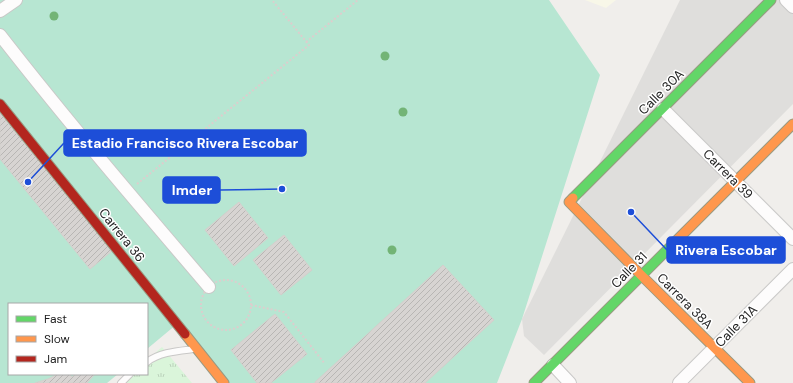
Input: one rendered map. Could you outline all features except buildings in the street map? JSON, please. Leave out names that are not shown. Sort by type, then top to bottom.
[{"type":"street","points":[[0,10],[16,0]]},
{"type":"street","name":"Calle 30A","points":[[569,202],[771,0]]},
{"type":"street","points":[[786,0],[793,7]]},
{"type":"street","points":[[0,35],[27,71],[127,192],[209,287]]},
{"type":"street","name":"Carrera 36","points":[[0,104],[224,383]]},
{"type":"street","name":"Carrera 39","points":[[663,109],[793,239]]},
{"type":"street","name":"Calle 31","points":[[534,383],[793,124]]},
{"type":"street","name":"Carrera 38A","points":[[569,202],[750,383]]},
{"type":"street","name":"Calle 31A","points":[[679,383],[793,268]]},
{"type":"street","points":[[552,365],[570,383]]},
{"type":"lane","points":[[148,361],[154,357],[175,351],[196,349]]},
{"type":"lane","points":[[121,383],[129,375]]},
{"type":"path","points":[[127,192],[309,45],[272,0]]},
{"type":"path","points":[[306,42],[358,0]]},
{"type":"path","points":[[227,280],[236,282],[244,287],[250,296],[251,305],[249,315],[244,323],[235,328],[226,330],[216,328],[208,322],[203,314],[201,304],[203,295],[209,287],[217,282],[227,280]]},
{"type":"path","points":[[251,305],[284,312],[325,364]]},
{"type":"shaded area","points":[[585,0],[616,0],[606,8]]},
{"type":"shaded area","points":[[680,0],[793,0],[793,104],[544,355],[524,336],[522,319]]},
{"type":"green space","points":[[0,0],[549,0],[600,75],[522,319],[497,383],[225,383],[177,324],[148,348],[148,303],[8,303],[8,375],[117,375],[107,383],[0,383]]},
{"type":"green space","points":[[162,347],[192,383],[120,383],[129,375],[148,375],[148,359]]},
{"type":"traffic: fast","points":[[573,198],[771,0]]},
{"type":"traffic: fast","points":[[534,383],[676,241]]},
{"type":"traffic: slow","points":[[676,241],[793,124]]},
{"type":"traffic: slow","points":[[573,198],[569,202],[750,383]]},
{"type":"traffic: slow","points":[[185,334],[224,383]]},
{"type":"traffic: jam","points":[[0,104],[185,334]]},
{"type":"place","name":"Estadio Francisco Rivera Escobar","points":[[28,182]]},
{"type":"place","name":"Imder","points":[[282,189]]},
{"type":"place","name":"Rivera Escobar","points":[[631,212]]}]
